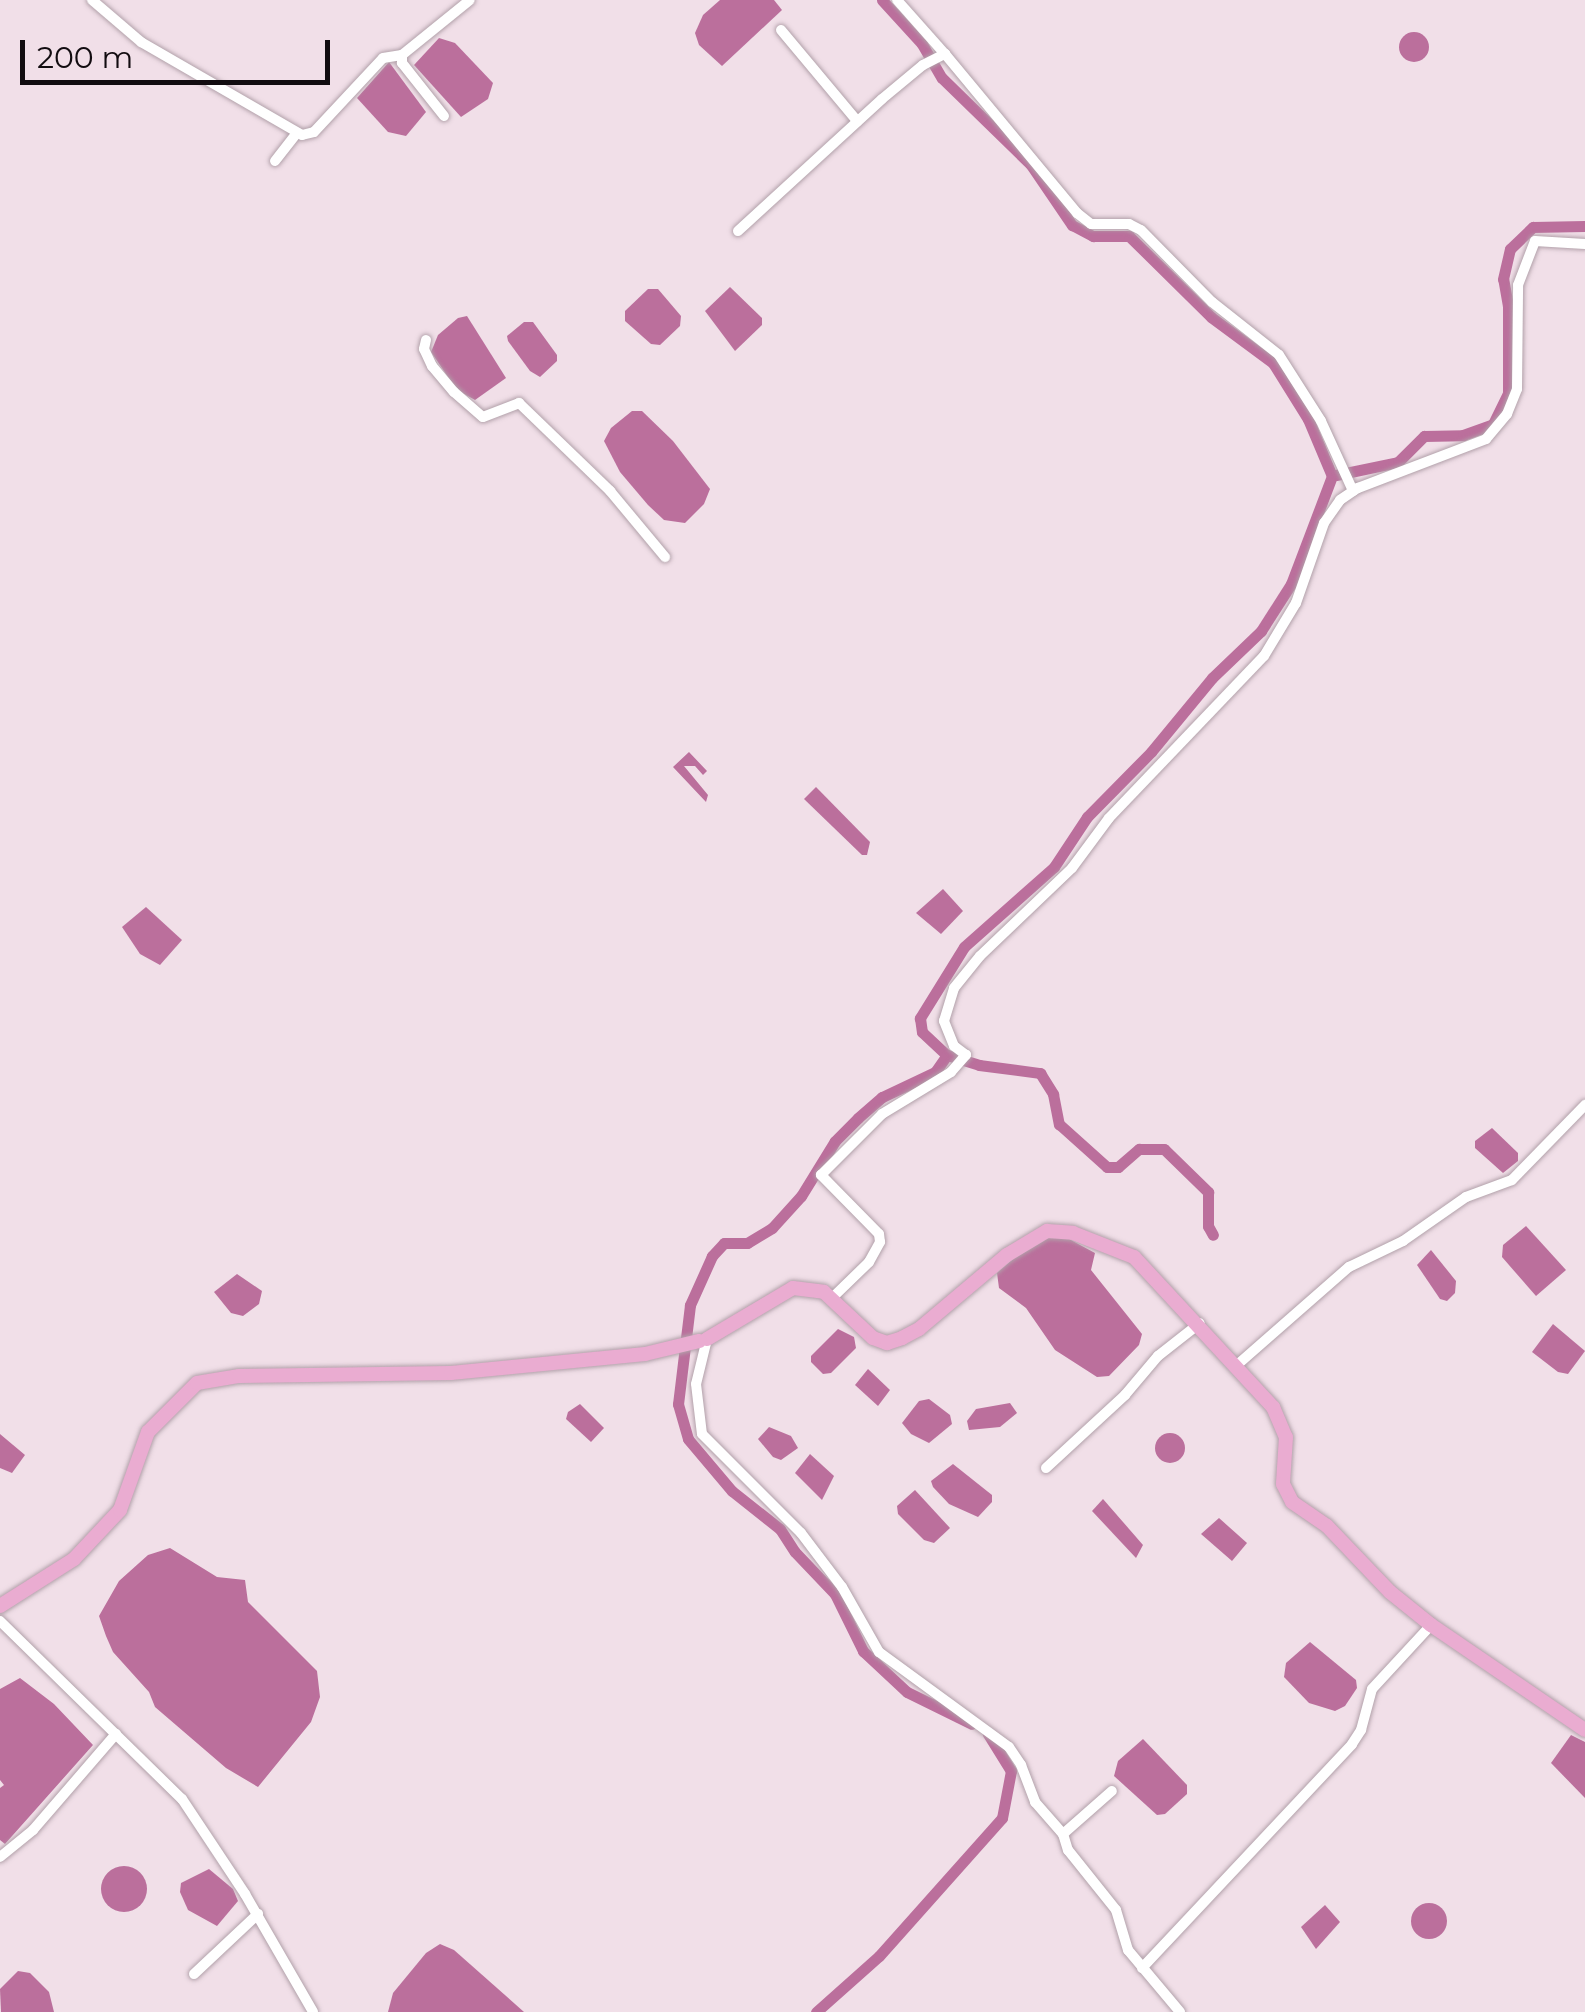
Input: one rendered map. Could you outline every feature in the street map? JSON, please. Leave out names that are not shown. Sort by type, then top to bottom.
[{"type":"main road","points":[[0,1606],[74,1559],[120,1510],[148,1432],[197,1383],[239,1376],[451,1372],[668,1349],[703,1340],[793,1288],[824,1292],[873,1338],[887,1343],[920,1329],[1030,1238],[1060,1229],[1134,1257],[1237,1364],[1273,1407],[1281,1424],[1286,1447],[1282,1484],[1292,1502],[1327,1526],[1390,1592],[1431,1625],[1585,1730]]},
{"type":"street","points":[[92,0],[141,42],[298,133],[314,132],[349,100],[364,75],[383,58],[402,55],[470,0]]},
{"type":"street","points":[[897,0],[1077,214],[1091,224],[1129,224],[1142,230],[1212,302],[1279,355],[1321,421],[1354,491]]},
{"type":"street","points":[[781,30],[858,121]]},
{"type":"street","points":[[738,231],[923,65],[946,54]]},
{"type":"street","points":[[402,55],[402,62],[444,116]]},
{"type":"street","points":[[274,161],[298,133]]},
{"type":"street","points":[[831,1299],[869,1262],[880,1234],[821,1175],[882,1114],[951,1072],[966,1055],[954,1046],[944,1021],[954,988],[980,956],[1072,868],[1109,818],[1264,656],[1296,603],[1324,523],[1340,500],[1486,439],[1507,414],[1516,389],[1518,286],[1535,241],[1585,244]]},
{"type":"street","points":[[426,340],[424,350],[432,366],[454,392],[483,416],[519,403],[610,491],[665,557]]},
{"type":"street","points":[[1237,1364],[1349,1267],[1403,1240],[1466,1197],[1512,1180],[1585,1105]]},
{"type":"street","points":[[1046,1468],[1125,1395],[1158,1356],[1200,1323]]},
{"type":"street","points":[[703,1340],[696,1384],[702,1434],[801,1533],[842,1587],[879,1652],[1009,1747],[1021,1764],[1035,1802],[1063,1834],[1068,1850],[1116,1910],[1128,1950],[1180,2012]]},
{"type":"street","points":[[0,1622],[182,1799],[258,1914],[313,2012]]},
{"type":"street","points":[[1142,1968],[1352,1744],[1361,1730],[1372,1689],[1431,1625]]},
{"type":"street","points":[[0,1858],[33,1830],[116,1734]]},
{"type":"street","points":[[1063,1834],[1112,1790]]},
{"type":"street","points":[[194,1974],[258,1914]]},
{"type":"shaded area","points":[[720,0],[774,0],[782,10],[722,66],[699,45],[695,33],[703,15]]},
{"type":"shaded area","points":[[1414,32],[1425,36],[1429,47],[1425,58],[1414,62],[1403,58],[1399,47],[1403,36]]},
{"type":"shaded area","points":[[439,38],[455,43],[493,83],[488,99],[461,117],[414,65]]},
{"type":"shaded area","points":[[389,62],[426,112],[406,136],[388,132],[357,98]]},
{"type":"shaded area","points":[[730,287],[762,318],[762,325],[735,351],[705,311]]},
{"type":"shaded area","points":[[648,289],[658,289],[681,316],[680,326],[660,345],[651,344],[625,321],[625,311]]},
{"type":"shaded area","points":[[467,316],[506,378],[475,400],[457,390],[431,352],[438,335],[458,318]]},
{"type":"shaded area","points":[[524,322],[533,322],[557,355],[557,361],[540,377],[530,371],[508,341],[507,336]]},
{"type":"shaded area","points":[[632,411],[642,411],[673,441],[710,489],[704,504],[685,523],[664,520],[648,505],[620,472],[604,441],[611,428]]},
{"type":"shaded area","points":[[689,752],[707,771],[703,775],[695,766],[684,766],[708,795],[706,802],[673,767]]},
{"type":"shaded area","points":[[816,787],[870,842],[867,855],[862,855],[804,799]]},
{"type":"shaded area","points":[[943,889],[963,911],[941,934],[916,913]]},
{"type":"shaded area","points":[[146,907],[182,940],[160,965],[140,954],[122,927]]},
{"type":"shaded area","points":[[1492,1128],[1518,1153],[1518,1161],[1503,1173],[1475,1148],[1475,1141]]},
{"type":"shaded area","points":[[1526,1226],[1566,1270],[1536,1296],[1502,1257],[1503,1245]]},
{"type":"shaded area","points":[[1048,1237],[1069,1239],[1095,1253],[1091,1270],[1142,1334],[1139,1345],[1109,1376],[1097,1377],[1055,1350],[1026,1308],[999,1288],[997,1273],[1028,1246]]},
{"type":"shaded area","points":[[1431,1250],[1456,1281],[1455,1293],[1447,1301],[1440,1299],[1417,1265]]},
{"type":"shaded area","points":[[237,1274],[262,1291],[259,1304],[243,1316],[231,1313],[214,1292]]},
{"type":"shaded area","points":[[1553,1324],[1585,1351],[1568,1374],[1558,1372],[1532,1352]]},
{"type":"shaded area","points":[[838,1329],[854,1337],[856,1348],[831,1373],[823,1374],[811,1362],[811,1356]]},
{"type":"shaded area","points":[[868,1369],[890,1390],[878,1406],[855,1385]]},
{"type":"shaded area","points":[[929,1399],[950,1415],[952,1424],[929,1443],[911,1434],[902,1423],[919,1401]]},
{"type":"shaded area","points":[[1010,1403],[1017,1413],[1000,1427],[969,1430],[967,1421],[976,1409]]},
{"type":"shaded area","points":[[580,1404],[604,1428],[591,1442],[566,1419],[568,1412]]},
{"type":"shaded area","points":[[769,1427],[791,1436],[798,1448],[781,1460],[773,1457],[758,1439]]},
{"type":"shaded area","points":[[1170,1433],[1181,1437],[1185,1448],[1181,1459],[1170,1463],[1159,1459],[1155,1448],[1159,1437]]},
{"type":"shaded area","points":[[0,1434],[25,1455],[12,1473],[0,1468]]},
{"type":"shaded area","points":[[810,1454],[834,1476],[822,1500],[795,1473]]},
{"type":"shaded area","points":[[953,1464],[992,1495],[992,1502],[978,1517],[949,1504],[933,1487],[931,1481]]},
{"type":"shaded area","points":[[915,1490],[950,1528],[934,1543],[924,1540],[898,1514],[897,1506]]},
{"type":"shaded area","points":[[1103,1499],[1143,1545],[1136,1558],[1092,1511]]},
{"type":"shaded area","points":[[1219,1518],[1247,1543],[1232,1561],[1201,1534]]},
{"type":"shaded area","points":[[170,1548],[217,1577],[245,1580],[248,1602],[317,1671],[320,1697],[311,1722],[258,1787],[226,1768],[155,1707],[149,1692],[113,1652],[106,1636],[99,1616],[119,1581],[148,1555]]},
{"type":"shaded area","points":[[1310,1642],[1356,1680],[1357,1688],[1345,1706],[1335,1711],[1309,1703],[1284,1677],[1286,1663]]},
{"type":"shaded area","points":[[20,1678],[54,1704],[93,1745],[5,1844],[0,1840],[0,1788],[4,1785],[0,1780],[0,1689]]},
{"type":"shaded area","points":[[1571,1735],[1585,1742],[1585,1798],[1551,1763]]},
{"type":"shaded area","points":[[1143,1739],[1187,1785],[1187,1794],[1165,1814],[1157,1815],[1114,1776],[1118,1761]]},
{"type":"shaded area","points":[[124,1866],[140,1873],[147,1889],[140,1905],[124,1912],[108,1905],[101,1889],[108,1873]]},
{"type":"shaded area","points":[[209,1869],[233,1889],[238,1901],[217,1926],[188,1910],[180,1892],[181,1883]]},
{"type":"shaded area","points":[[1429,1903],[1442,1908],[1447,1921],[1442,1934],[1429,1939],[1416,1934],[1411,1921],[1416,1908]]},
{"type":"shaded area","points":[[1325,1905],[1340,1922],[1316,1949],[1301,1927]]},
{"type":"shaded area","points":[[440,1944],[454,1950],[524,2012],[388,2012],[393,1993],[426,1953]]},
{"type":"shaded area","points":[[18,1971],[30,1973],[49,1992],[54,2012],[1,2012],[0,1989]]},
{"type":"waterway","points":[[882,0],[922,44],[942,78],[1031,165],[1072,225],[1093,236],[1129,236],[1211,317],[1273,363],[1308,419],[1332,476],[1291,584],[1261,631],[1212,678],[1151,752],[1087,817],[1054,867],[964,947],[920,1018],[922,1032],[947,1055],[979,1065],[1040,1073],[1053,1094],[1059,1124],[1107,1167],[1118,1167],[1139,1149],[1164,1149],[1208,1192],[1208,1226],[1213,1235]]},
{"type":"waterway","points":[[1336,475],[1398,462],[1424,436],[1463,435],[1493,424],[1508,393],[1508,306],[1503,279],[1510,249],[1533,227],[1585,226]]},
{"type":"waterway","points":[[947,1055],[935,1072],[882,1097],[858,1118],[835,1141],[801,1196],[772,1228],[747,1243],[724,1243],[712,1256],[690,1305],[678,1404],[688,1439],[732,1491],[780,1529],[795,1552],[835,1594],[863,1651],[907,1692],[972,1724]]},
{"type":"waterway","points":[[816,2012],[879,1956],[1002,1818],[1011,1771],[988,1734]]}]
